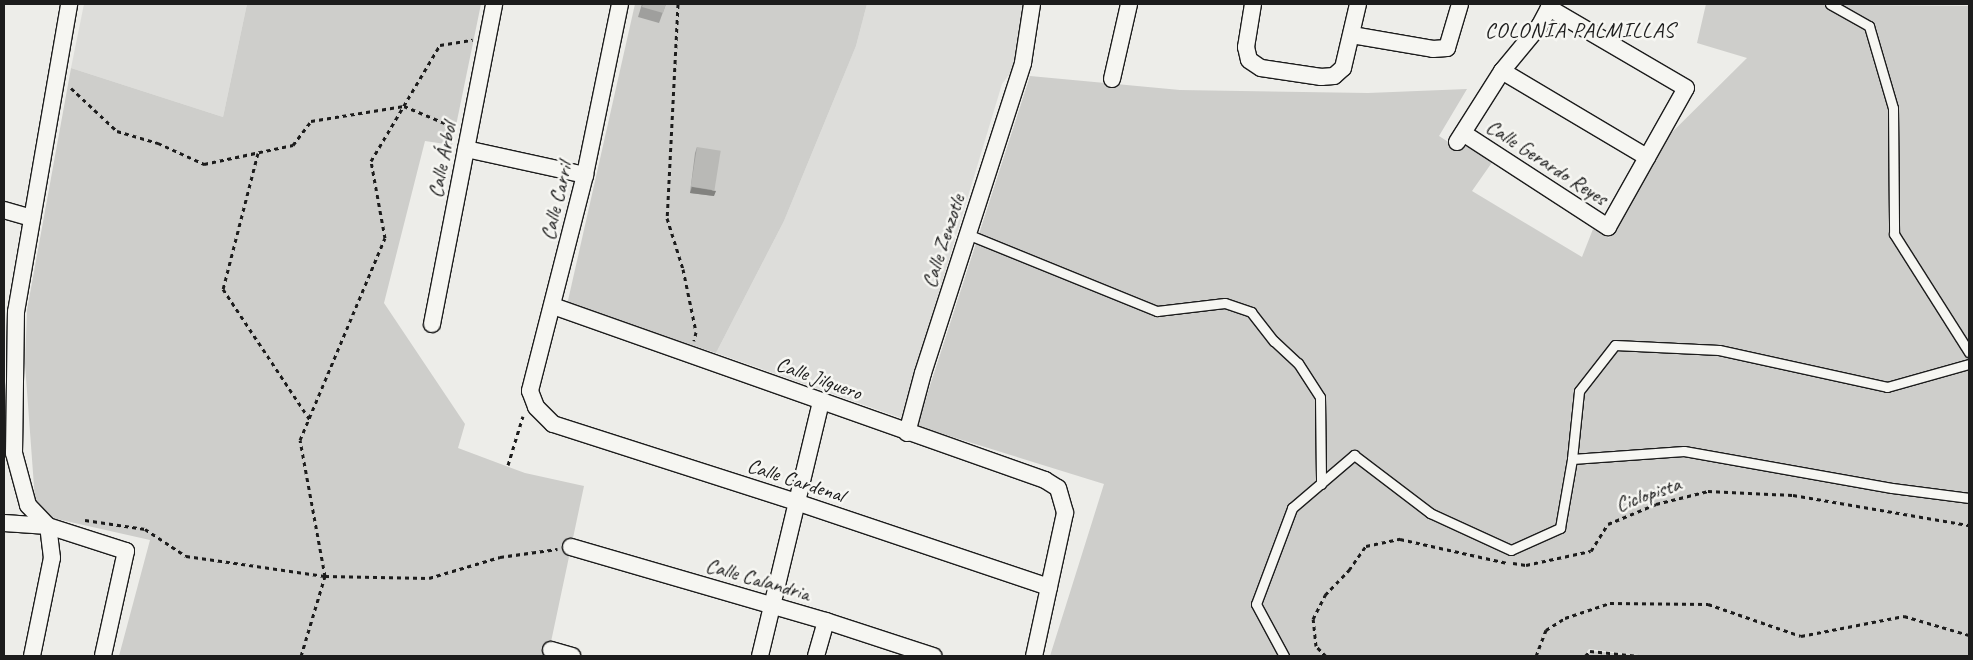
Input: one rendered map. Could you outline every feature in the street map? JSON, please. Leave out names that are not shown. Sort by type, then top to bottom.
[{"type":"street","points":[[32,656],[52,558],[48,526],[28,505],[14,453],[16,312],[69,4]]},
{"type":"street","name":"Calle Árbol","points":[[432,324],[494,4]]},
{"type":"street","name":"Calle Carril","points":[[533,399],[552,306],[585,175],[620,4]]},
{"type":"street","name":"Calle Zenzotle","points":[[907,433],[967,234],[1023,64],[1032,4]]},
{"type":"street","points":[[1112,79],[1129,4]]},
{"type":"street","points":[[1253,4],[1246,47],[1249,60],[1261,68],[1334,76],[1343,68],[1358,4]]},
{"type":"street","points":[[1352,35],[1433,49],[1447,48],[1454,35],[1460,4]]},
{"type":"street","points":[[1550,6],[1686,88],[1647,157],[1502,71],[1540,25],[1550,6]]},
{"type":"street","name":"Calle Gerardo Reyes","points":[[1502,71],[1460,137],[1608,228],[1647,157]]},
{"type":"street","points":[[466,149],[585,175]]},
{"type":"street","points":[[4,210],[32,218]]},
{"type":"street","name":"Calle Jilguero","points":[[552,306],[820,400],[907,433],[1045,480],[1058,488],[1064,500],[1065,513],[1049,587]]},
{"type":"street","name":"Calle Cardenal","points":[[533,399],[552,424],[796,502],[1049,587]]},
{"type":"street","points":[[760,656],[820,400]]},
{"type":"street","points":[[4,523],[48,526],[126,551],[103,656]]},
{"type":"street","name":"Calle Calandria","points":[[570,547],[773,605],[933,656]]},
{"type":"street","points":[[1034,656],[1049,587]]},
{"type":"street","points":[[816,656],[826,621]]},
{"type":"street","points":[[551,650],[572,656]]},
{"type":"lane","points":[[1830,4],[1868,26],[1893,108],[1894,234],[1969,352]]},
{"type":"lane","points":[[967,234],[1157,311],[1225,303],[1251,312],[1274,341],[1298,363],[1320,397],[1321,484]]},
{"type":"lane","points":[[1284,656],[1256,604],[1292,508],[1354,455],[1430,513],[1511,550],[1560,528],[1572,459],[1579,391],[1615,345],[1719,350],[1887,387],[1969,364]]},
{"type":"lane","points":[[1572,459],[1684,451],[1892,488],[1969,498]]},
{"type":"path","points":[[678,4],[668,218],[683,269],[696,332],[691,356]]},
{"type":"path","points":[[301,656],[325,576],[300,440],[385,238],[371,161],[440,45],[488,38]]},
{"type":"path","points":[[56,74],[117,131],[158,143],[204,164],[293,145],[311,121],[404,106],[447,124],[466,149]]},
{"type":"path","points":[[258,153],[223,289],[310,420]]},
{"type":"path","points":[[508,466],[533,399]]},
{"type":"path","name":"Ciclopista","points":[[1326,656],[1316,646],[1313,619],[1326,595],[1349,570],[1366,546],[1400,539],[1526,565],[1591,550],[1608,524],[1656,504],[1708,491],[1793,495],[1969,525]]},
{"type":"path","points":[[75,522],[93,519],[144,529],[186,556],[325,576],[430,578],[500,557],[570,547]]},
{"type":"path","points":[[1536,656],[1546,630],[1565,618],[1610,603],[1708,604],[1801,636],[1904,616],[1969,635]]},
{"type":"path","points":[[1585,656],[1590,651],[1639,656]]},
{"type":"shaded area","points":[[84,4],[247,4],[223,117],[71,68]]},
{"type":"shaded area","points":[[247,4],[481,4],[452,145],[425,141],[384,303],[465,424],[458,448],[525,473],[584,486],[548,656],[119,656],[150,540],[48,517],[35,500],[25,364],[27,310],[71,68],[223,117]]},
{"type":"shaded area","points":[[635,4],[867,4],[856,46],[784,221],[716,353],[567,305]]},
{"type":"shaded area","points":[[867,4],[1032,4],[1020,60],[1002,84],[901,418],[716,353],[784,221],[856,46]]},
{"type":"shaded area","points":[[1706,4],[1969,6],[1969,495],[1724,457],[1969,498],[1969,656],[1646,656],[1589,649],[1584,656],[1050,656],[1104,484],[917,426],[1030,76],[1180,90],[1368,93],[1467,89],[1439,136],[1461,150],[1464,145],[1493,161],[1472,191],[1582,257],[1593,229],[1609,238],[1652,152],[1747,58],[1697,43]]},
{"type":"shaded area","points":[[1590,651],[1637,655],[1639,656],[1585,656]]},
{"type":"building","points":[[643,4],[666,4],[663,13],[642,7]]},
{"type":"building","points":[[697,147],[721,151],[714,190],[691,187]]},
{"type":"district","name":"COLONIA PALMILLAS","points":[[1580,31]]}]
